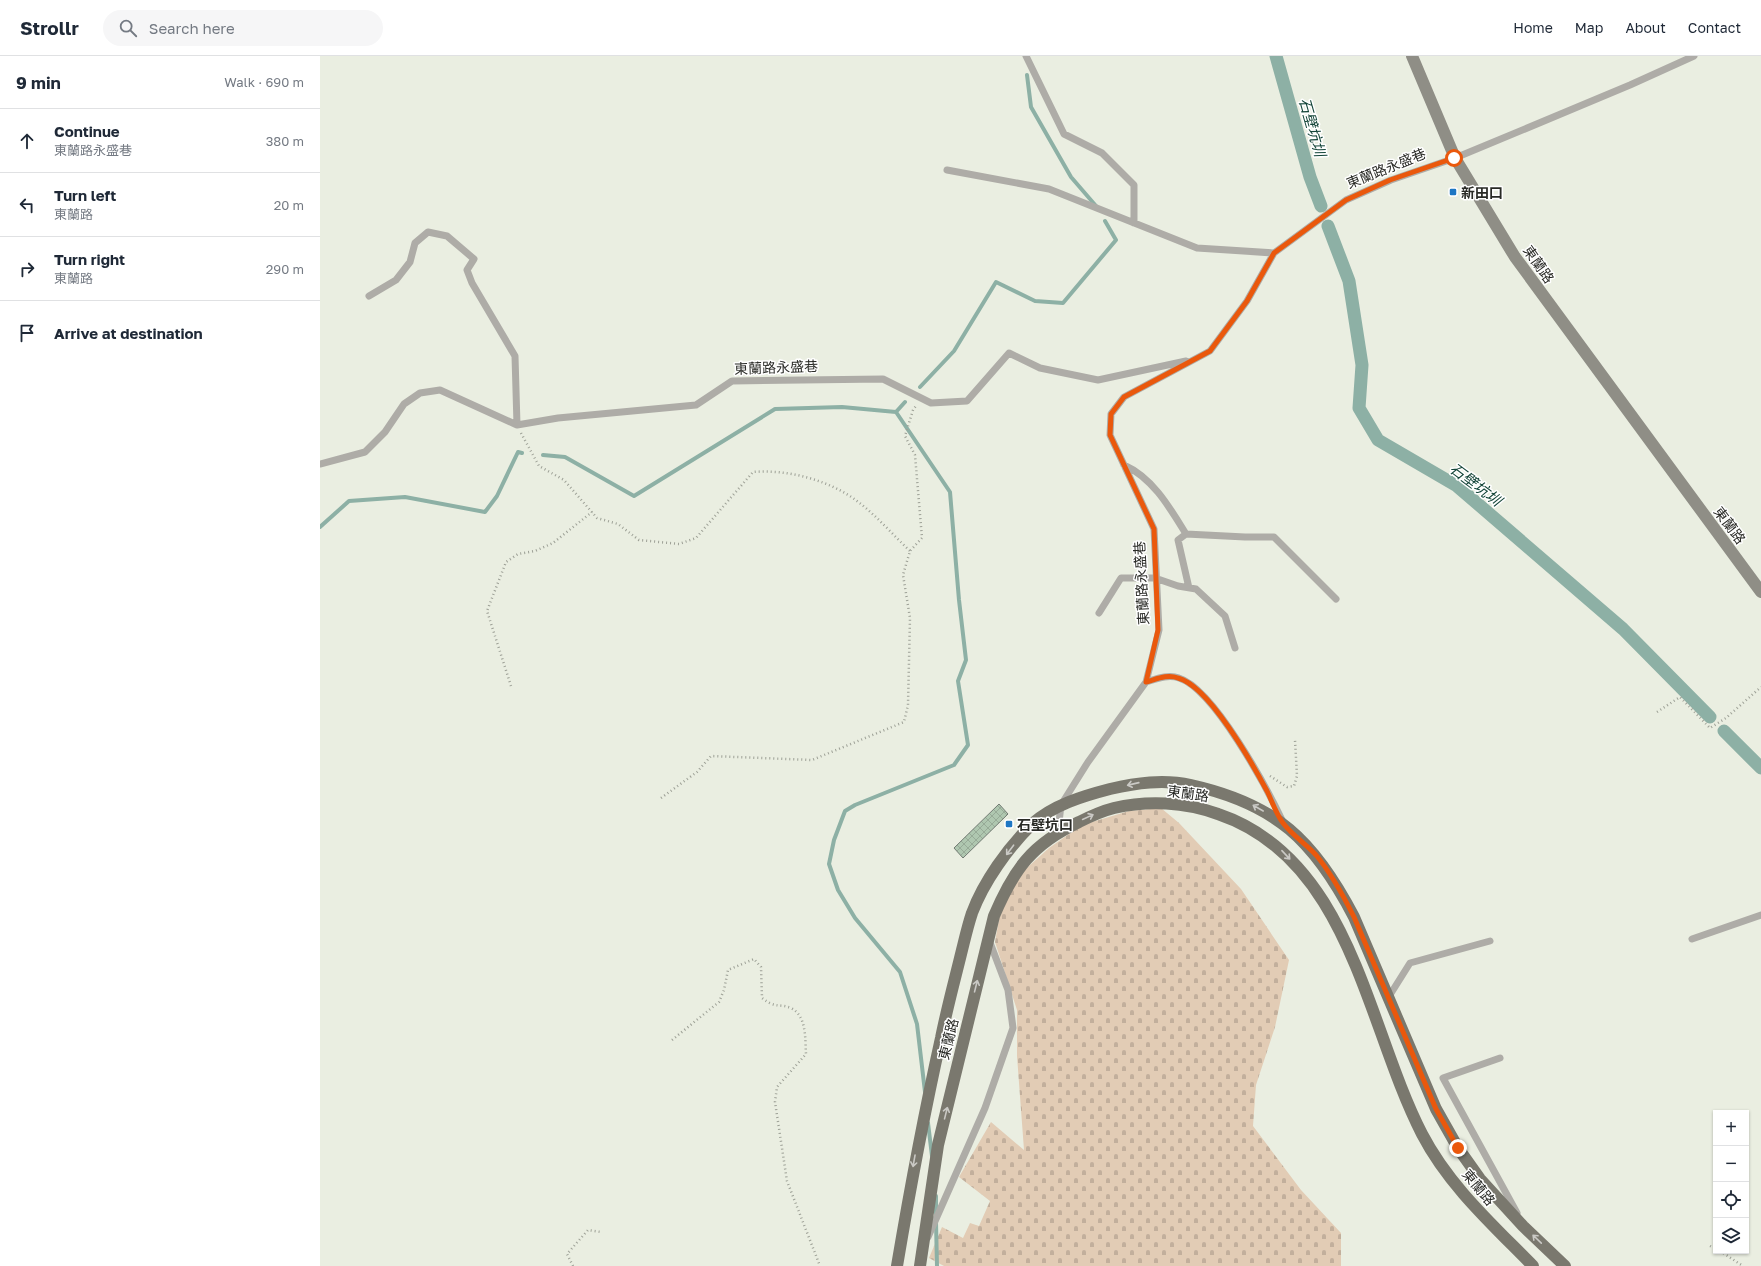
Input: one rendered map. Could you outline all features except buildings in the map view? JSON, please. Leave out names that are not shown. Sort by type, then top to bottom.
[{"type":"main road","name":"東蘭路","points":[[897,1266],[922,1123],[947,1007],[972,912],[991,877],[1012,847],[1033,823],[1061,805],[1096,792],[1139,782],[1179,782],[1222,792],[1255,805],[1283,823],[1316,855],[1340,890],[1354,917],[1436,1109],[1458,1148],[1480,1179],[1523,1226],[1565,1266]]},
{"type":"main road","name":"東蘭路","points":[[920,1266],[937,1151],[994,916],[1006,888],[1022,863],[1040,844],[1058,831],[1101,811],[1138,804],[1173,804],[1208,810],[1252,828],[1279,848],[1303,873],[1324,900],[1348,948],[1422,1134],[1457,1188],[1488,1222],[1533,1266]]},
{"type":"street","points":[[1412,56],[1454,158]]},
{"type":"street","name":"東蘭路","points":[[1454,158],[1515,257],[1761,592]]},
{"type":"lane","points":[[1026,56],[1064,134],[1102,153],[1134,185],[1134,223]]},
{"type":"lane","points":[[1454,158],[1630,86],[1694,56]]},
{"type":"lane","name":"東蘭路永盛巷","points":[[1058,831],[1061,805],[1088,762],[1146,682],[1158,630],[1154,529],[1110,435],[1111,414],[1124,397],[1210,351],[1247,301],[1274,253],[1346,200],[1390,180],[1454,158]]},
{"type":"lane","points":[[947,170],[1049,190],[1197,248],[1274,253]]},
{"type":"lane","points":[[320,464],[365,452],[385,432],[404,404],[420,394],[440,390],[517,426],[514,356],[472,283],[467,270],[474,259],[468,252],[447,236],[428,232],[415,243],[410,262],[396,280],[369,296]]},
{"type":"lane","name":"東蘭路永盛巷","points":[[517,426],[558,418],[696,405],[732,381],[883,379],[932,403],[967,402],[1009,352],[1040,368],[1098,380],[1193,360]]},
{"type":"lane","points":[[1124,465],[1134,469],[1162,495],[1186,534]]},
{"type":"lane","points":[[1189,588],[1178,540],[1186,534],[1245,538],[1274,537],[1336,599]]},
{"type":"lane","points":[[1099,613],[1121,578],[1155,578],[1178,586],[1196,589],[1224,616],[1235,648]]},
{"type":"lane","name":"東蘭路","points":[[1146,682],[1164,676],[1179,678],[1197,690],[1213,706],[1267,790],[1283,823]]},
{"type":"lane","points":[[1692,939],[1761,915]]},
{"type":"lane","points":[[923,1248],[985,1108],[1013,1028],[1008,990],[988,939]]},
{"type":"lane","points":[[1388,998],[1410,963],[1490,941]]},
{"type":"lane","points":[[1500,1058],[1443,1078],[1523,1226]]},
{"type":"path","points":[[661,798],[697,772],[711,756],[812,760],[904,722],[908,706],[910,618],[903,575],[910,551],[922,538],[915,455],[906,436],[913,410],[922,399]]},
{"type":"path","points":[[517,426],[539,466],[564,480],[597,518],[618,524],[639,540],[679,544],[696,538],[753,472],[772,470],[824,482],[857,500],[910,551]]},
{"type":"path","points":[[511,686],[487,611],[506,562],[518,554],[535,551],[553,543],[592,512]]},
{"type":"path","points":[[1657,712],[1680,697],[1710,728],[1726,718],[1761,687]]},
{"type":"path","points":[[1267,772],[1287,786],[1294,786],[1297,776],[1295,740]]},
{"type":"path","points":[[672,1040],[719,1002],[724,990],[728,970],[754,959],[761,967],[762,998],[771,1006],[792,1008],[803,1021],[806,1054],[777,1087],[775,1102],[787,1181],[820,1266]]},
{"type":"path","points":[[573,1266],[567,1254],[588,1230],[601,1232]]},
{"type":"path","points":[[1725,1254],[1743,1266]]},
{"type":"green space","points":[[1161,808],[1179,823],[1241,889],[1289,960],[1275,1027],[1256,1085],[1253,1126],[1301,1190],[1341,1233],[1341,1266],[944,1266],[929,1258],[942,1227],[963,1238],[970,1223],[979,1226],[990,1201],[959,1177],[991,1122],[1024,1150],[1017,1056],[1017,1010],[995,942],[1002,902],[1019,875],[1049,848],[1082,825],[1129,811]]},
{"type":"waterway","name":"石壁坑圳","points":[[1276,56],[1310,177],[1321,206]]},
{"type":"waterway","points":[[1027,75],[1031,107],[1071,177],[1096,206]]},
{"type":"waterway","points":[[920,387],[954,351],[996,282],[1035,301],[1063,303],[1116,240],[1105,221]]},
{"type":"waterway","name":"石壁坑圳","points":[[1328,226],[1349,281],[1362,365],[1359,408],[1378,440],[1457,486],[1623,629],[1710,717]]},
{"type":"waterway","points":[[543,455],[565,457],[634,496],[775,409],[842,407],[896,412],[905,402]]},
{"type":"waterway","points":[[896,412],[950,492],[959,600],[966,660],[958,681],[968,745],[954,765],[855,805],[845,811],[834,840],[829,864],[838,890],[855,918],[900,972],[917,1024],[925,1092]]},
{"type":"waterway","points":[[320,527],[349,501],[405,497],[485,512],[497,496],[518,452],[522,453]]},
{"type":"waterway","name":"石壁坑圳","points":[[1724,731],[1761,768]]},
{"type":"waterway","points":[[928,1123],[932,1156]]},
{"type":"waterway","points":[[936,1196],[936,1216]]},
{"type":"waterway","points":[[936,1222],[937,1266]]},
{"type":"place","name":"新田口","points":[[1453,192]]},
{"type":"place","name":"石壁坑口","points":[[1009,824]]},
{"type":"route","points":[[1454,158],[1390,180],[1346,200],[1274,253],[1247,301],[1210,351],[1124,397],[1111,414],[1110,435],[1154,529],[1154,568],[1158,630],[1146,682],[1164,676],[1179,678],[1197,690],[1213,706],[1267,790],[1283,823],[1316,855],[1340,890],[1354,917],[1436,1109],[1458,1148]]}]
